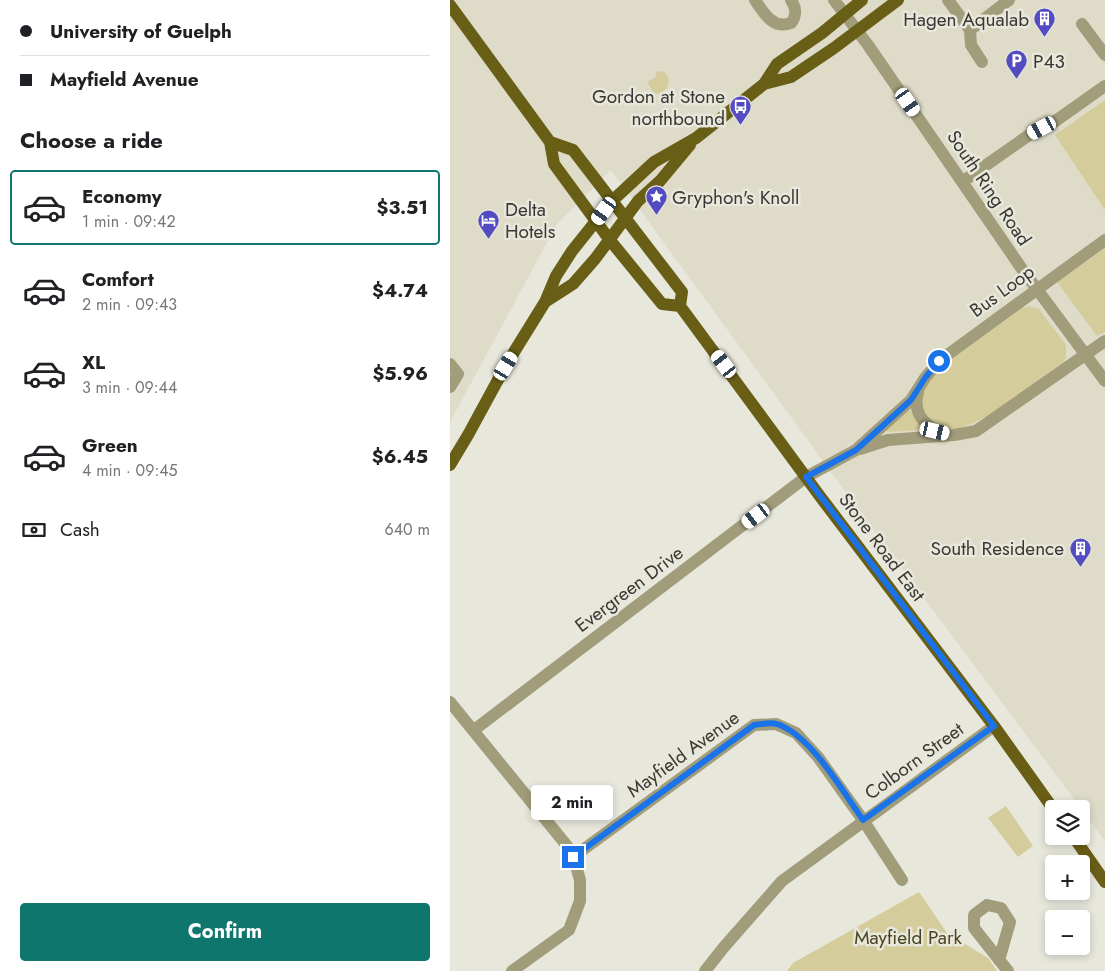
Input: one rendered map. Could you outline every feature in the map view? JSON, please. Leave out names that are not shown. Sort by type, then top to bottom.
[{"type":"main road","points":[[450,465],[545,302],[556,276],[572,251],[612,201],[654,162],[696,138],[764,84],[777,64],[822,32],[862,0]]},
{"type":"main road","points":[[764,84],[791,77],[898,0]]},
{"type":"main road","points":[[450,5],[550,142],[554,164],[609,239],[662,304],[680,306]]},
{"type":"main road","points":[[545,302],[573,284],[595,259],[638,201],[660,181],[696,138]]},
{"type":"main road","name":"Stone Road East","points":[[550,142],[573,150],[682,292],[680,306],[994,726],[1047,800]]},
{"type":"main road","points":[[1078,845],[1105,882]]},
{"type":"street","points":[[754,0],[768,18],[776,23],[784,24],[791,23],[795,15],[794,6],[790,0]]},
{"type":"street","name":"South Ring Road","points":[[834,0],[858,30],[1022,269],[1105,381]]},
{"type":"street","points":[[948,0],[970,30],[971,45],[982,62]]},
{"type":"street","points":[[970,30],[1009,0]]},
{"type":"street","points":[[1082,24],[1105,55]]},
{"type":"street","points":[[962,182],[1029,135],[1054,122],[1105,86]]},
{"type":"street","name":"Bus Loop","points":[[856,450],[911,400],[939,361],[1105,240]]},
{"type":"street","name":"Bus Loop","points":[[806,477],[856,450],[894,439],[954,435],[976,431],[1105,341]]},
{"type":"street","points":[[450,364],[458,374],[450,387]]},
{"type":"street","name":"Bus Loop","points":[[925,378],[916,399],[918,413],[931,429],[954,435]]},
{"type":"street","name":"Evergreen Drive","points":[[474,730],[806,477]]},
{"type":"street","points":[[450,702],[572,852],[580,880],[580,901],[569,930],[512,971]]},
{"type":"street","name":"Mayfield Avenue","points":[[573,857],[754,725],[776,724],[796,734],[818,757],[863,820],[902,880]]},
{"type":"street","name":"Colborn Street","points":[[705,971],[782,881],[994,726]]},
{"type":"street","points":[[999,960],[1008,971]]},
{"type":"shaded area","points":[[450,0],[1105,0],[1105,841],[1090,821],[1090,800],[1074,800],[863,516],[611,170],[557,224],[450,422]]},
{"type":"green space","points":[[657,71],[664,72],[669,78],[667,88],[659,94],[654,93],[647,82],[655,78]]},
{"type":"green space","points":[[1105,100],[1105,210],[1055,135]]},
{"type":"green space","points":[[1105,248],[1105,332],[1097,336],[1057,282]]},
{"type":"green space","points":[[1029,306],[1039,309],[1066,345],[1066,357],[1063,363],[1018,397],[978,421],[959,428],[943,430],[930,424],[921,408],[920,401],[924,389],[941,367],[1022,308]]},
{"type":"green space","points":[[908,410],[911,411],[922,429],[887,432],[887,429]]},
{"type":"green space","points":[[1006,806],[1033,846],[1018,857],[988,818]]},
{"type":"green space","name":"Mayfield Park","points":[[919,892],[947,933],[988,958],[997,971],[787,971],[793,963]]},
{"type":"place","name":"Hagen Aqualab","points":[[1045,38]]},
{"type":"place","name":"P43","points":[[1017,80]]},
{"type":"place","name":"Gordon at Stone northbound","points":[[741,126]]},
{"type":"place","name":"Gryphon's Knoll","points":[[656,216]]},
{"type":"place","name":"Delta Hotels","points":[[489,239]]},
{"type":"place","name":"South Residence","points":[[1080,567]]},
{"type":"route","points":[[573,857],[754,725],[776,724],[796,734],[818,757],[863,820],[994,726],[806,477],[856,450],[911,400],[939,361]]}]
